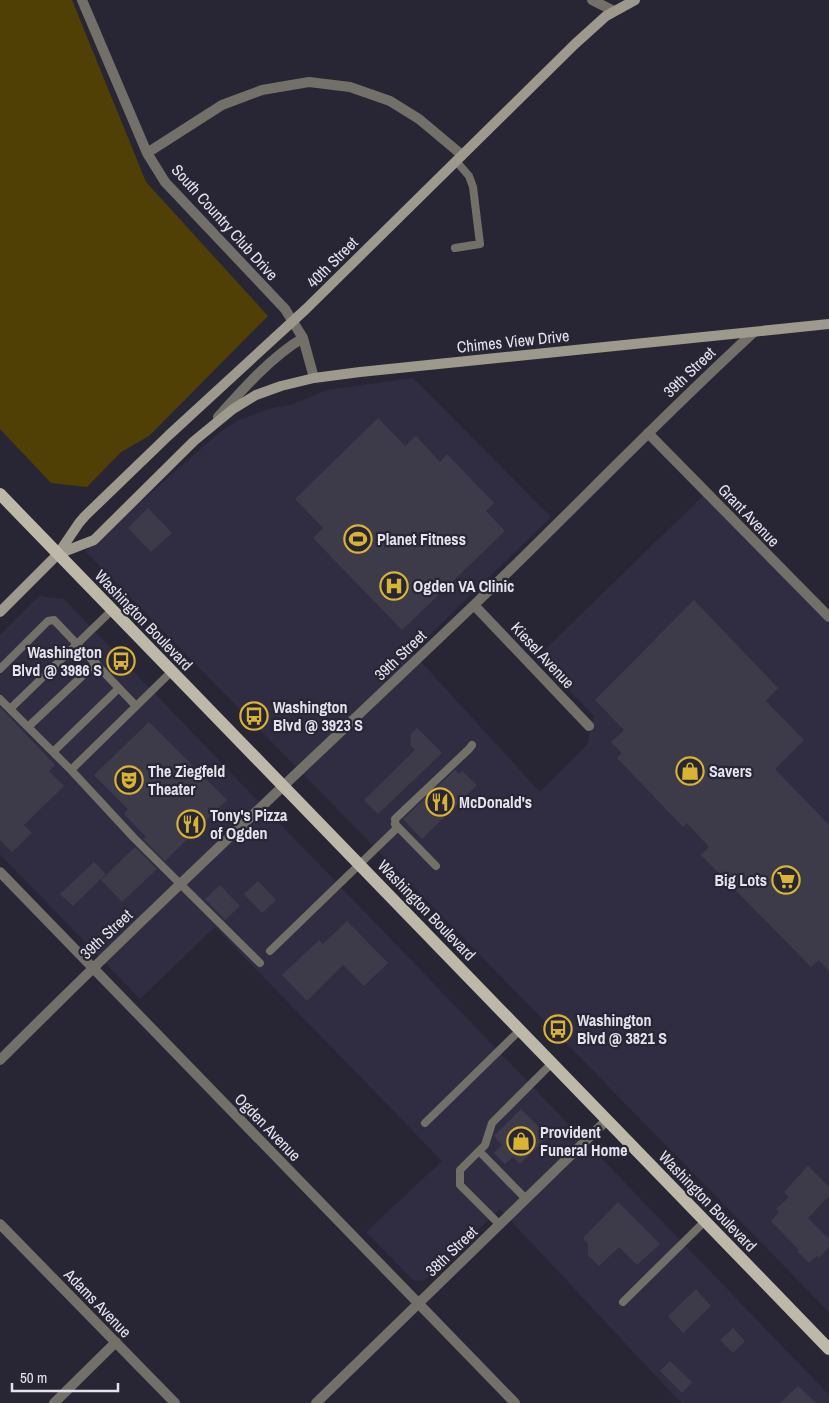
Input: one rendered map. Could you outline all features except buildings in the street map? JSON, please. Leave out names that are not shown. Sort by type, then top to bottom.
[{"type":"main road","name":"40th Street","points":[[0,612],[58,554],[85,516],[169,435],[293,320],[590,30],[614,11],[635,0]]},
{"type":"main road","name":"Chimes View Drive","points":[[212,425],[256,395],[281,386],[314,378],[414,366],[829,324]]},
{"type":"main road","name":"40th Street","points":[[58,554],[94,540],[212,425]]},
{"type":"main road","name":"Washington Boulevard","points":[[0,494],[829,1349]]},
{"type":"street","name":"South Country Club Drive","points":[[82,0],[147,153],[166,182],[285,309],[303,338],[314,378]]},
{"type":"street","points":[[592,0],[614,11]]},
{"type":"street","points":[[147,153],[222,105],[262,90],[309,82],[350,88],[390,101],[419,119],[459,158]]},
{"type":"street","name":"39th Street","points":[[0,1060],[92,968],[542,540],[648,433],[754,332]]},
{"type":"street","name":"40th Street","points":[[212,425],[241,391],[291,345],[303,338]]},
{"type":"street","name":"Grant Avenue","points":[[648,433],[829,617]]},
{"type":"street","name":"Kiesel Avenue","points":[[474,605],[589,726]]},
{"type":"street","name":"Ogden Avenue","points":[[0,872],[514,1403]]},
{"type":"street","name":"38th Street","points":[[316,1403],[607,1120]]},
{"type":"street","name":"Adams Avenue","points":[[0,1224],[175,1403]]},
{"type":"street","points":[[54,1403],[116,1342]]},
{"type":"lane","points":[[455,248],[480,244],[474,187],[459,158]]},
{"type":"lane","points":[[10,709],[112,610]]},
{"type":"lane","points":[[0,669],[48,621],[54,620],[136,706]]},
{"type":"lane","points":[[28,727],[96,663]]},
{"type":"lane","points":[[71,770],[172,671]]},
{"type":"lane","points":[[53,752],[119,688]]},
{"type":"lane","points":[[0,699],[71,770],[134,838],[260,963]]},
{"type":"lane","points":[[270,951],[396,829],[395,819],[472,745]]},
{"type":"lane","points":[[395,824],[436,866]]},
{"type":"lane","points":[[426,1123],[520,1030]]},
{"type":"lane","points":[[500,1225],[460,1185],[460,1170],[485,1145],[492,1123],[552,1063]]},
{"type":"lane","points":[[479,1151],[526,1199]]},
{"type":"lane","points":[[623,1302],[705,1221]]},
{"type":"shaded area","points":[[0,0],[72,0],[146,182],[268,316],[149,436],[121,452],[87,487],[51,483],[0,429]]},
{"type":"shaded area","points":[[413,378],[551,517],[412,652],[540,792],[587,745],[594,716],[537,657],[704,495],[829,624],[829,1312],[85,551],[220,432],[239,420],[272,408],[291,405],[327,390]]},
{"type":"shaded area","points":[[39,596],[64,599],[829,1395],[829,1403],[681,1403],[500,1209],[422,1281],[413,1280],[366,1232],[442,1161],[215,927],[140,999],[0,854],[0,635]]},
{"type":"place","name":"Planet Fitness","points":[[358,539]]},
{"type":"place","name":"Ogden VA Clinic","points":[[394,586]]},
{"type":"place","name":"Washington Blvd @ 3986 S","points":[[121,661]]},
{"type":"place","name":"Washington Blvd @ 3923 S","points":[[254,716]]},
{"type":"place","name":"Savers","points":[[690,771]]},
{"type":"place","name":"The Ziegfeld Theater","points":[[129,780]]},
{"type":"place","name":"McDonald's","points":[[440,802]]},
{"type":"place","name":"Tony's Pizza of Ogden","points":[[191,824]]},
{"type":"place","name":"Big Lots","points":[[786,880]]},
{"type":"place","name":"Washington Blvd @ 3821 S","points":[[558,1029]]},
{"type":"place","name":"Provident Funeral Home","points":[[521,1141]]}]
